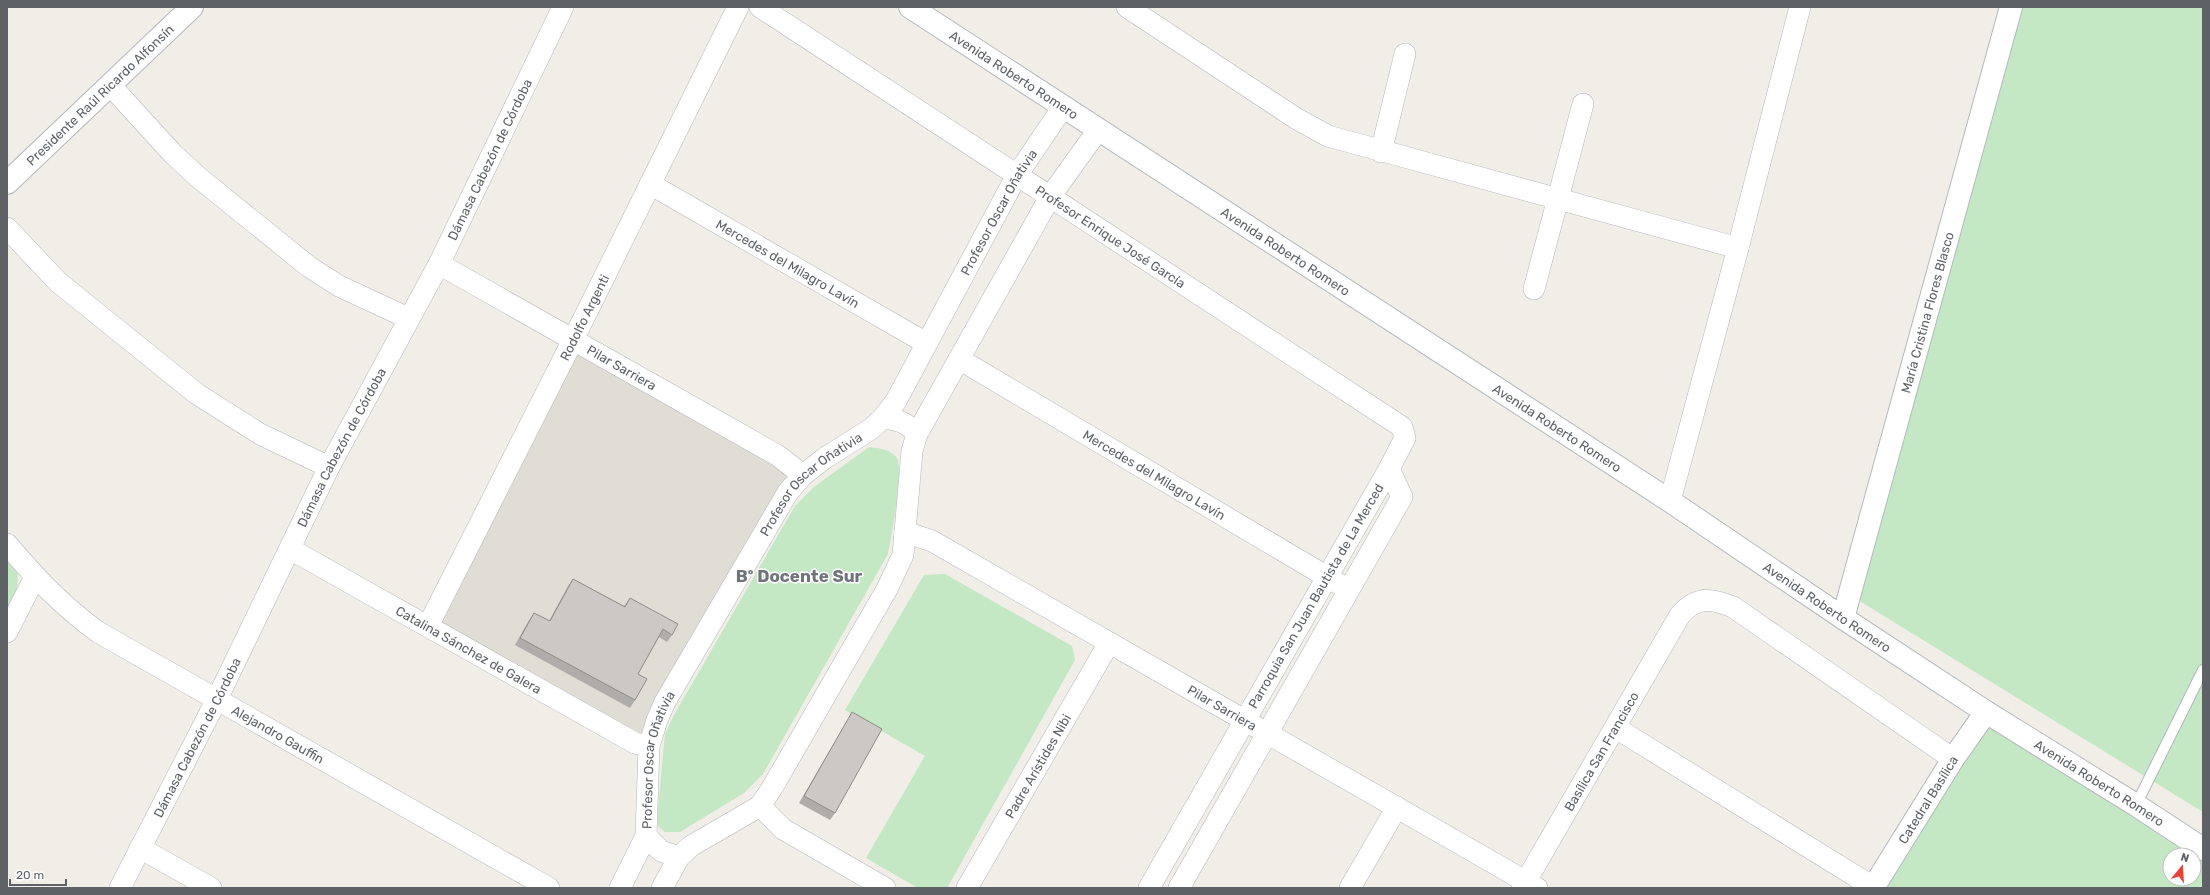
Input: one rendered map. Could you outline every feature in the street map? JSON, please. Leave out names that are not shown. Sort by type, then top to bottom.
[{"type":"main road","name":"Presidente Raúl Ricardo Alfonsín","points":[[7,183],[111,86],[192,7]]},
{"type":"main road","name":"Avenida Roberto Romero","points":[[910,7],[1670,501],[1843,618],[1986,712],[2136,805],[2203,849]]},
{"type":"main road","name":"María Cristina Flores Blasco","points":[[1843,618],[2011,7]]},
{"type":"main road","name":"Catedral Basílica","points":[[1873,888],[1954,759],[1986,712]]},
{"type":"street","name":"Dámasa Cabezón de Córdoba","points":[[120,888],[217,699],[329,467],[408,318],[439,264],[563,7]]},
{"type":"street","name":"Rodolfo Argenti","points":[[428,626],[573,340],[738,7]]},
{"type":"street","name":"Profesor Enrique José García","points":[[760,7],[1402,428]]},
{"type":"street","points":[[1127,7],[1328,136],[1380,152],[1738,248]]},
{"type":"street","points":[[1670,501],[1738,248],[1800,7]]},
{"type":"street","points":[[1380,152],[1405,54]]},
{"type":"street","points":[[111,86],[173,154],[198,178],[308,266],[339,286],[408,318]]},
{"type":"street","points":[[1534,289],[1583,104]]},
{"type":"street","name":"Profesor Oscar Oñativia","points":[[620,888],[646,836],[649,746],[665,702],[788,492],[803,475],[871,429],[883,418],[896,401],[1017,175],[1064,107]]},
{"type":"street","points":[[662,888],[679,857],[691,846],[760,806],[772,788],[887,589],[903,555],[912,451],[917,434],[1050,197],[1098,130]]},
{"type":"street","name":"Mercedes del Milagro Lavín","points":[[650,184],[926,343]]},
{"type":"street","points":[[7,228],[58,282],[197,394],[260,434],[329,467]]},
{"type":"street","name":"Pilar Sarriera","points":[[439,264],[777,455],[803,475]]},
{"type":"street","name":"Mercedes del Milagro Lavín","points":[[959,359],[1349,590]]},
{"type":"street","points":[[883,418],[899,420],[909,426],[917,434]]},
{"type":"street","name":"Parroquia San Juan Bautista de La Merced","points":[[1150,888],[1246,721],[1326,576],[1389,469],[1405,438],[1402,428]]},
{"type":"street","points":[[1179,888],[1402,497],[1389,469]]},
{"type":"street","name":"Pilar Sarriera","points":[[905,532],[932,541],[1397,807],[1528,886]]},
{"type":"street","name":"Alejandro Gauffin","points":[[7,544],[35,577],[70,612],[98,632],[549,888]]},
{"type":"street","name":"Catalina Sánchez de Galera","points":[[290,549],[635,743],[649,746]]},
{"type":"street","points":[[7,632],[35,577]]},
{"type":"street","name":"Basílica San Francisco","points":[[1528,886],[1680,615],[1688,606],[1700,601],[1716,600],[1733,607],[1954,759]]},
{"type":"street","name":"Padre Arístides Nibi","points":[[967,888],[1109,643]]},
{"type":"street","points":[[1616,728],[1873,888]]},
{"type":"street","points":[[760,806],[783,829],[884,888]]},
{"type":"street","points":[[1350,888],[1397,807]]},
{"type":"street","points":[[646,836],[661,851],[679,857]]},
{"type":"street","points":[[140,848],[211,888]]},
{"type":"lane","points":[[2136,805],[2203,670]]},
{"type":"shaded area","points":[[574,342],[802,475],[649,746],[428,625]]},
{"type":"green space","points":[[2016,7],[2203,7],[2203,812],[1858,600]]},
{"type":"green space","points":[[869,447],[891,453],[897,458],[899,465],[898,490],[888,554],[763,774],[744,793],[680,832],[665,832],[658,826],[657,818],[665,734],[674,715],[795,506],[814,487]]},
{"type":"green space","points":[[7,561],[18,573],[17,590],[7,610]]},
{"type":"green space","points":[[945,574],[1072,646],[1075,660],[947,888],[918,888],[866,858],[925,756],[845,710],[924,575]]},
{"type":"green space","points":[[1987,718],[2187,847],[2162,847],[2162,887],[2202,887],[2202,856],[2203,888],[1885,888]]},
{"type":"building","points":[[573,579],[625,607],[630,598],[678,624],[672,635],[663,629],[638,674],[647,679],[635,700],[520,638],[534,613],[550,621]]},
{"type":"building","points":[[852,712],[882,729],[835,813],[804,796]]},
{"type":"district","name":"Bº Docente Sur","points":[[799,576]]}]
